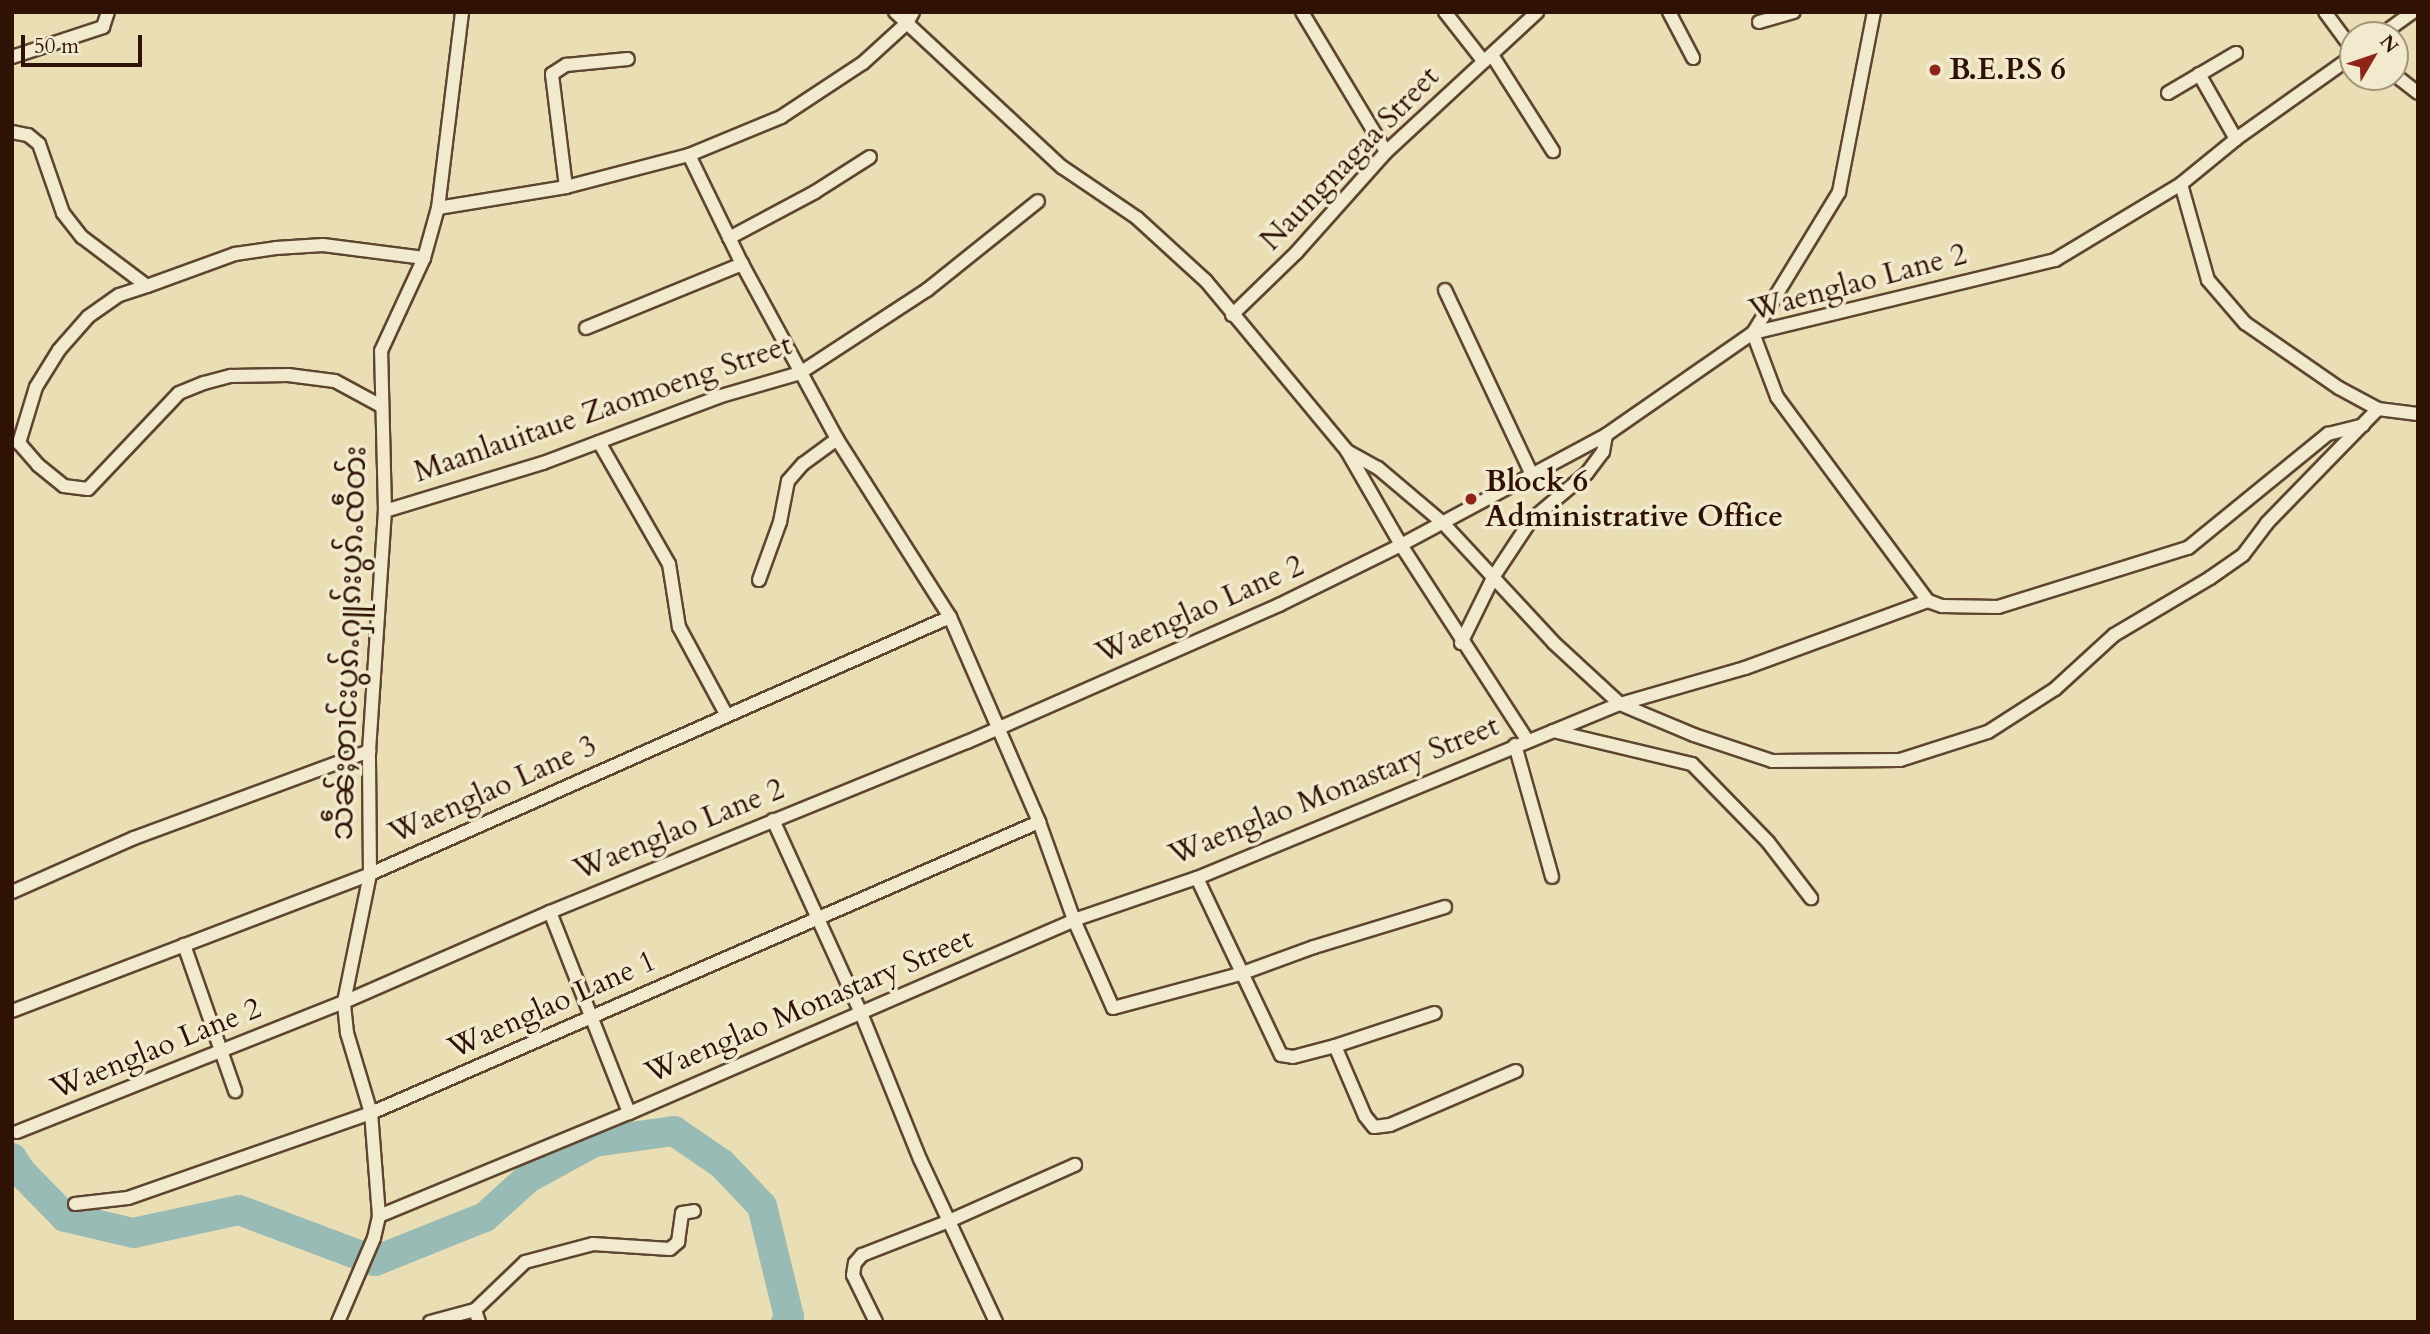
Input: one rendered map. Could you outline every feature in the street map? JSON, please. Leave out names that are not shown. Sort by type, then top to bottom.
[{"type":"street","points":[[12,57],[103,27],[108,12]]},
{"type":"street","name":"သဵၼ်ႈတၢင်းပွၵ်ႉႁူၵ်းပွၵ်ႉၸဵတ်း","points":[[338,1322],[351,1286],[374,1238],[379,1216],[371,1113],[347,1033],[344,1002],[370,874],[369,751],[385,511],[381,351],[424,258],[438,208],[462,12]]},
{"type":"street","name":"Waenglao Monastary Street","points":[[379,1216],[629,1113],[1074,920],[1197,878],[1521,743],[1348,452],[1206,281],[1137,218],[1062,167],[910,18],[895,12]]},
{"type":"street","points":[[1301,12],[1386,152]]},
{"type":"street","points":[[1445,12],[1488,59],[1553,151]]},
{"type":"street","name":"Naungnagaa Street","points":[[1232,315],[1296,253],[1386,152],[1537,12]]},
{"type":"street","points":[[1669,12],[1693,58]]},
{"type":"street","points":[[1759,22],[1794,12]]},
{"type":"street","points":[[1874,12],[1839,192],[1753,333],[1777,397],[1928,601],[1942,606],[1998,607],[2129,569],[2188,548],[2328,435],[2366,424]]},
{"type":"street","points":[[2325,12],[2339,32]]},
{"type":"street","points":[[438,208],[566,187],[689,155],[781,117],[863,63],[910,18]]},
{"type":"street","points":[[2168,93],[2236,53]]},
{"type":"street","points":[[566,187],[552,74],[557,68],[566,65],[628,59]]},
{"type":"street","name":"Waenglao Lane 2","points":[[18,1132],[344,1002],[550,912],[998,729],[1279,606],[1401,545],[1606,435],[1753,333],[2055,260],[2181,184],[2236,139],[2339,63]]},
{"type":"street","points":[[2199,75],[2236,139]]},
{"type":"street","points":[[12,132],[28,135],[39,144],[63,213],[82,237],[147,286]]},
{"type":"street","points":[[689,155],[742,264],[836,439],[950,617],[1039,822],[1074,920],[1113,1008],[1240,974],[1314,947],[1445,907]]},
{"type":"street","points":[[729,238],[815,192],[870,157]]},
{"type":"street","points":[[2181,184],[2208,280],[2245,323],[2339,388],[2378,409],[2418,414]]},
{"type":"street","name":"Maanlauitaue Zaomoeng Street","points":[[385,511],[543,463],[721,397],[800,373],[927,290],[1038,201]]},
{"type":"street","points":[[381,406],[335,381],[289,375],[231,376],[204,383],[179,393],[88,489],[64,486],[38,465],[19,443],[36,387],[59,350],[89,317],[119,295],[235,254],[276,248],[323,245],[424,258]]},
{"type":"street","points":[[586,328],[742,264]]},
{"type":"street","points":[[1445,290],[1532,475]]},
{"type":"street","points":[[1348,452],[1378,468],[1443,523],[1554,643],[1620,704],[1694,735],[1772,761],[1900,760],[1988,732],[2055,689],[2114,635],[2210,579],[2242,555],[2267,523],[2378,409]]},
{"type":"street","points":[[1461,642],[1494,576],[1531,520],[1587,473],[1603,452],[1606,435]]},
{"type":"street","points":[[759,580],[780,522],[789,481],[803,464],[836,439]]},
{"type":"street","points":[[599,442],[669,564],[679,627],[726,714]]},
{"type":"street","points":[[1552,877],[1521,743],[1620,704],[1745,667],[1928,601]]},
{"type":"street","name":"Waenglao Lane 3","points":[[12,1011],[370,874],[950,617]]},
{"type":"street","points":[[1552,731],[1692,764],[1768,842],[1811,898]]},
{"type":"street","points":[[12,892],[134,838],[369,751]]},
{"type":"street","points":[[773,820],[861,1013],[920,1159],[996,1322]]},
{"type":"street","name":"Waenglao Lane 1","points":[[75,1204],[128,1198],[371,1113],[1039,822]]},
{"type":"street","points":[[1197,878],[1280,1055],[1293,1057],[1335,1046],[1436,1013]]},
{"type":"street","points":[[550,912],[629,1113]]},
{"type":"street","points":[[184,945],[235,1091]]},
{"type":"street","points":[[1335,1046],[1366,1116],[1374,1127],[1390,1125],[1516,1071]]},
{"type":"street","points":[[876,1322],[853,1275],[855,1262],[862,1255],[949,1221],[1075,1165]]},
{"type":"street","points":[[430,1322],[477,1316],[525,1262],[593,1244],[670,1249],[678,1242],[682,1213],[694,1210]]},
{"type":"waterway","points":[[12,1158],[21,1172],[65,1217],[133,1233],[239,1210],[375,1261],[485,1217],[528,1178],[594,1142],[674,1131],[722,1164],[762,1206],[789,1317],[786,1322]]},
{"type":"place","name":"B.E.P.S 6","points":[[1935,70]]},
{"type":"place","name":"Block 6 Administrative Office","points":[[1471,499]]}]
